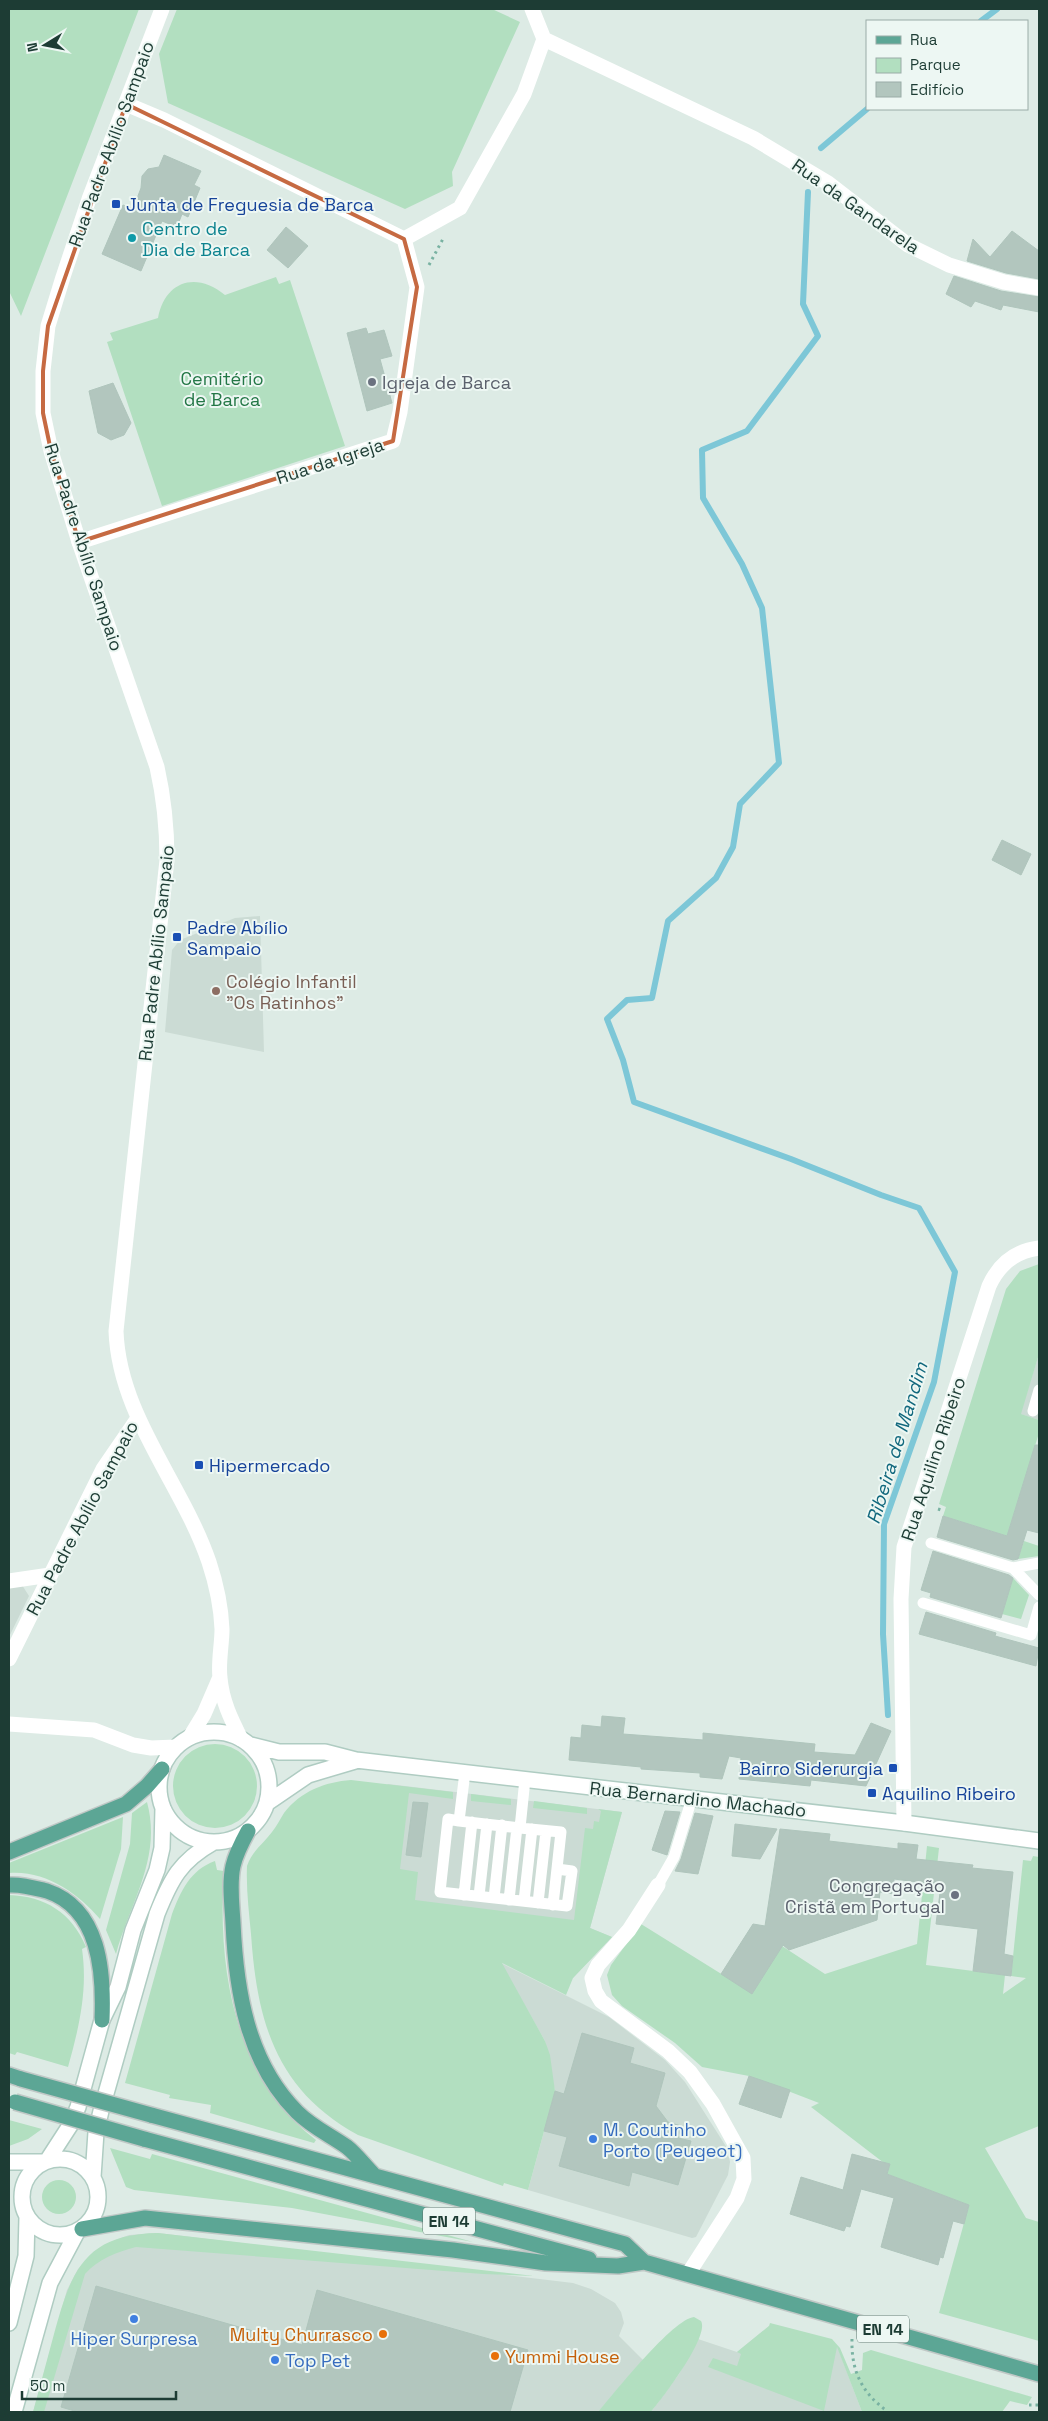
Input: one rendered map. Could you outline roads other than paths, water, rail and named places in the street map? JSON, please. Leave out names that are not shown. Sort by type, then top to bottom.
[{"type":"main road","points":[[9,1852],[126,1804],[147,1786],[162,1769]]},
{"type":"main road","points":[[248,1831],[239,1847],[233,1867],[232,1898],[235,1967],[247,2026],[258,2056],[274,2083],[297,2112],[327,2136],[348,2147],[374,2176]]},
{"type":"main road","points":[[9,1886],[33,1887],[58,1895],[82,1914],[97,1948],[103,1990],[102,2020]]},
{"type":"main road","name":"EN 14","points":[[15,2077],[625,2244],[644,2262]]},
{"type":"main road","name":"EN 14","points":[[12,2101],[144,2139],[618,2266],[644,2262],[1039,2374]]},
{"type":"main road","points":[[80,2230],[145,2218],[454,2250],[546,2263],[618,2266]]},
{"type":"street","name":"Rua Padre Abílio Sampaio","points":[[9,1658],[103,1470],[138,1418],[123,1378],[117,1354],[116,1331],[168,860],[168,831],[165,801],[157,766],[79,542],[51,451],[43,413],[43,371],[47,335],[66,269],[162,9]]},
{"type":"street","points":[[126,104],[164,120],[404,239],[460,208],[524,94],[544,40],[532,9]]},
{"type":"street","name":"Rua da Gandarela","points":[[544,40],[753,138],[828,183],[908,245],[949,265],[1004,282],[1039,288]]},
{"type":"street","name":"Rua da Igreja","points":[[79,542],[393,440],[400,412],[417,287],[404,239]]},
{"type":"street","name":"Rua Aquilino Ribeiro","points":[[904,1823],[901,1599],[904,1547],[989,1286],[999,1268],[1007,1260],[1025,1250],[1039,1248]]},
{"type":"street","points":[[138,1418],[209,1561],[218,1595],[222,1629],[220,1677],[225,1706],[246,1742],[261,1757],[267,1772],[270,1788],[267,1803],[260,1819],[248,1831],[232,1840],[214,1842],[189,1837],[170,1820],[163,1808]]},
{"type":"street","points":[[9,1581],[50,1575]]},
{"type":"street","points":[[190,1737],[204,1714],[220,1677]]},
{"type":"street","points":[[9,1724],[94,1730],[133,1745],[151,1748],[176,1747]]},
{"type":"street","points":[[9,2323],[26,2256],[22,2191],[27,2177],[46,2161],[71,2124],[78,2107],[102,2020],[118,1987],[133,1930],[157,1870],[162,1848],[163,1808],[159,1782],[162,1769],[176,1747],[190,1737],[207,1732],[225,1732],[246,1742]]},
{"type":"street","name":"Rua Bernardino Machado","points":[[246,1742],[279,1752],[325,1752],[356,1760],[1039,1840]]},
{"type":"street","name":"Rua Bernardino Machado","points":[[267,1803],[296,1781],[308,1775],[356,1760]]},
{"type":"street","points":[[14,2412],[50,2283],[80,2230],[94,2214],[97,2205],[98,2196],[93,2177],[96,2132],[100,2111],[157,1914],[166,1892],[180,1867],[199,1851],[214,1842]]},
{"type":"street","points":[[658,1885],[629,1930],[598,1966],[592,1978],[594,1991],[601,2001],[668,2050],[690,2072],[713,2104],[743,2158],[744,2179],[737,2198],[688,2274]]},
{"type":"street","points":[[9,2162],[60,2159],[73,2161],[84,2167],[93,2177]]},
{"type":"street","points":[[9,2196],[38,2229],[53,2236],[62,2236],[80,2230]]},
{"type":"lane","points":[[1033,1411],[1039,1390]]},
{"type":"lane","points":[[931,1543],[1013,1568],[1039,1563]]},
{"type":"lane","points":[[1013,1568],[1039,1595]]},
{"type":"lane","points":[[923,1603],[1031,1635],[1039,1606]]},
{"type":"lane","points":[[459,1821],[465,1772]]},
{"type":"lane","points":[[509,1900],[525,1779]]},
{"type":"lane","points":[[658,1885],[674,1857],[692,1798]]},
{"type":"lane","points":[[448,1819],[472,1822],[561,1832],[557,1869],[572,1870],[568,1906],[440,1892],[448,1819]]},
{"type":"lane","points":[[464,1895],[472,1822]]},
{"type":"lane","points":[[479,1896],[487,1824]]},
{"type":"lane","points":[[494,1898],[502,1825]]},
{"type":"lane","points":[[524,1902],[532,1829]]},
{"type":"lane","points":[[538,1903],[546,1830]]},
{"type":"waterway","name":"Ribeira de Mandim","points":[[982,20],[997,9]]},
{"type":"waterway","name":"Ribeira de Mandim","points":[[821,148],[866,110]]},
{"type":"waterway","points":[[808,192],[803,304],[818,336],[747,431],[702,450],[703,498],[742,564],[762,608],[779,763],[740,804],[733,847],[716,878],[668,921],[652,998],[627,1000],[607,1019],[623,1060],[634,1102],[919,1208],[955,1272],[934,1382],[884,1524],[883,1634],[888,1715]]},
{"type":"place","name":"Junta de Freguesia de Barca","points":[[116,204]]},
{"type":"place","name":"Centro de Dia de Barca","points":[[132,238]]},
{"type":"place","name":"Igreja de Barca","points":[[372,382]]},
{"type":"place","name":"Padre Abílio Sampaio","points":[[177,937]]},
{"type":"place","name":"Colégio Infantil \"Os Ratinhos\"","points":[[216,991]]},
{"type":"place","name":"Hipermercado","points":[[199,1465]]},
{"type":"place","name":"Bairro Siderurgia","points":[[893,1768]]},
{"type":"place","name":"Aquilino Ribeiro","points":[[872,1793]]},
{"type":"place","name":"Congregação Cristã em Portugal","points":[[955,1895]]},
{"type":"place","name":"M. Coutinho Porto (Peugeot)","points":[[593,2139]]},
{"type":"place","name":"Hiper Surpresa","points":[[134,2319]]},
{"type":"place","name":"Multy Churrasco","points":[[383,2334]]},
{"type":"place","name":"Yummi House","points":[[495,2356]]},
{"type":"place","name":"Top Pet","points":[[275,2360]]},
{"type":"park label","name":"Cemitério de Barca","points":[[222,388]]}]
